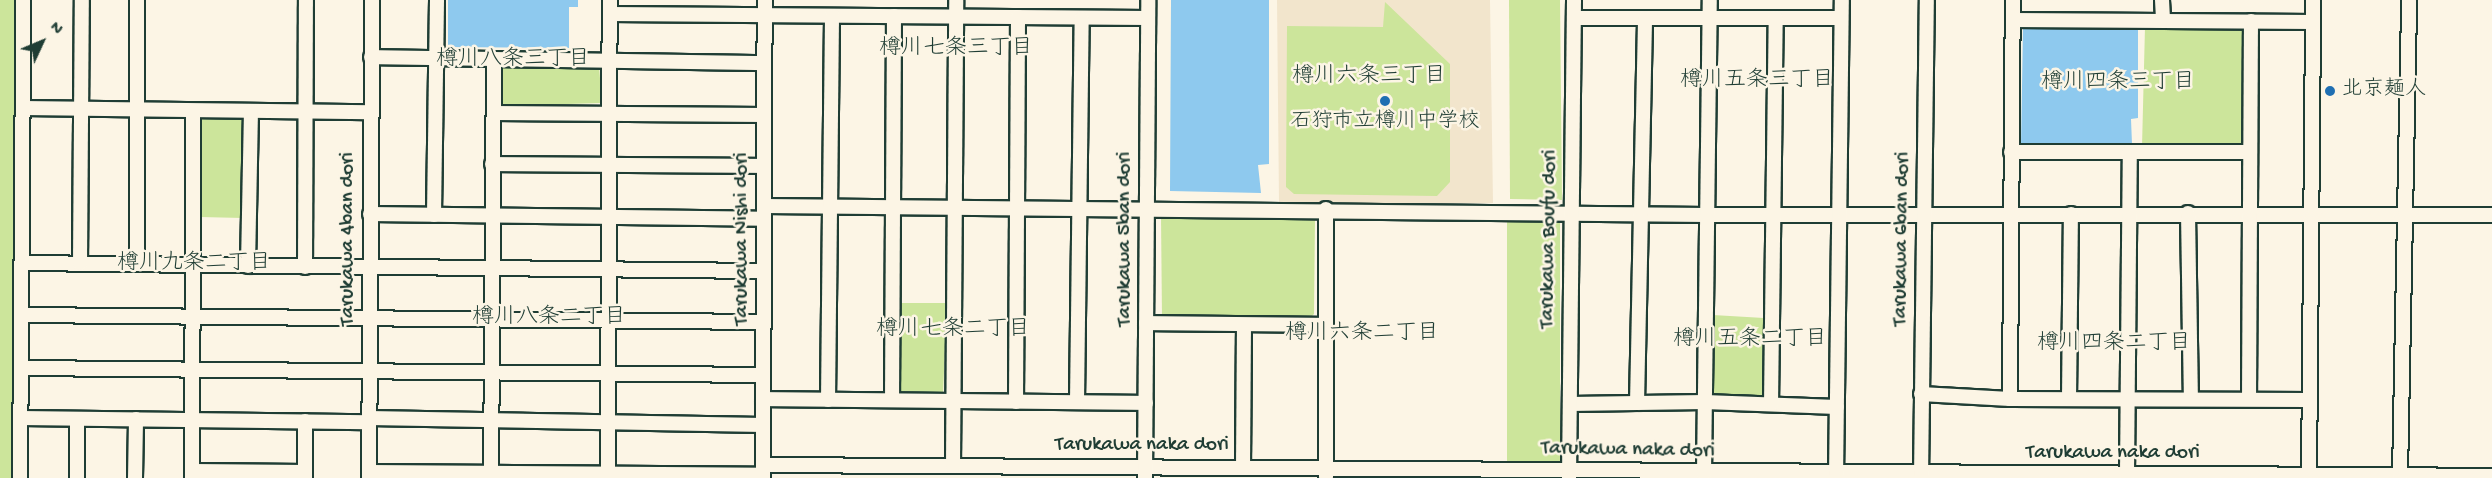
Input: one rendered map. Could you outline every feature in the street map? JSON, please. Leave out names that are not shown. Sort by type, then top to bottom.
[{"type":"street","points":[[20,478],[23,0]]},
{"type":"street","points":[[80,263],[82,0]]},
{"type":"street","points":[[137,0],[137,264]]},
{"type":"street","points":[[306,0],[306,267]]},
{"type":"street","name":"Tarukawa 4ban dori","points":[[369,475],[372,0]]},
{"type":"street","points":[[434,215],[437,0]]},
{"type":"street","name":"Tarukawa Nishi dori","points":[[763,472],[765,0]]},
{"type":"street","points":[[953,466],[956,0]]},
{"type":"street","name":"Tarukawa 5ban dori","points":[[1145,473],[1148,0]]},
{"type":"street","name":"Tarukawa Boufu dori","points":[[1569,475],[1574,0]]},
{"type":"street","points":[[1704,473],[1710,0]]},
{"type":"street","points":[[1836,476],[1842,0]]},
{"type":"street","name":"Tarukawa 6ban dori","points":[[1921,476],[1927,0]]},
{"type":"street","points":[[2010,399],[2013,0]]},
{"type":"street","points":[[2162,0],[2163,20]]},
{"type":"street","points":[[2309,477],[2313,0]]},
{"type":"street","points":[[2400,476],[2407,214],[2409,0]]},
{"type":"street","points":[[608,475],[611,218],[610,7],[765,17],[1148,18]]},
{"type":"street","points":[[828,400],[832,16]]},
{"type":"street","points":[[892,400],[894,16]]},
{"type":"street","points":[[1016,402],[1018,17]]},
{"type":"street","points":[[1574,18],[1841,18]]},
{"type":"street","points":[[1637,403],[1645,18]]},
{"type":"street","points":[[1772,404],[1776,18]]},
{"type":"street","points":[[1077,402],[1082,19]]},
{"type":"street","points":[[2013,20],[2313,22]]},
{"type":"street","points":[[2248,399],[2251,21]]},
{"type":"street","points":[[371,57],[764,63]]},
{"type":"street","points":[[491,475],[491,216],[494,58]]},
{"type":"street","points":[[23,108],[371,112]]},
{"type":"street","points":[[193,111],[192,474],[305,475],[305,421]]},
{"type":"street","points":[[248,266],[251,111]]},
{"type":"street","points":[[494,113],[610,112],[764,115]]},
{"type":"street","points":[[2127,475],[2132,214],[2130,152]]},
{"type":"street","points":[[2011,153],[2249,152]]},
{"type":"street","points":[[492,164],[610,163],[764,166]]},
{"type":"street","points":[[370,214],[611,218],[764,213],[831,206],[954,206],[1572,211],[1707,215],[2311,213],[2492,215]]},
{"type":"street","points":[[1326,209],[1326,474]]},
{"type":"street","points":[[2188,213],[2191,399]]},
{"type":"street","points":[[2069,399],[2071,214]]},
{"type":"street","points":[[22,263],[764,270]]},
{"type":"street","points":[[21,315],[764,322]]},
{"type":"street","points":[[1146,323],[1326,326]]},
{"type":"street","points":[[1243,467],[1244,324]]},
{"type":"street","points":[[21,368],[763,375]]},
{"type":"street","points":[[1922,394],[2010,399],[2310,400]]},
{"type":"street","points":[[763,399],[1146,403]]},
{"type":"street","points":[[1570,404],[1705,402],[1837,407]]},
{"type":"street","points":[[21,418],[763,425]]},
{"type":"street","points":[[77,419],[77,478]]},
{"type":"street","points":[[135,478],[136,419]]},
{"type":"street","name":"Tarukawa naka dori","points":[[369,475],[608,475],[953,466],[1015,472],[1145,473],[1243,467],[1326,474],[2492,476]]},
{"type":"shaded area","name":"石狩市立樽川中学校","points":[[1277,0],[1490,0],[1493,203],[1279,203]]},
{"type":"green space","points":[[0,0],[20,0],[14,478],[0,478]]},
{"type":"green space","points":[[1509,0],[1560,0],[1562,200],[1510,199]]},
{"type":"green space","name":"石狩市立樽川中学校","points":[[1385,2],[1450,64],[1450,182],[1437,196],[1294,194],[1286,187],[1287,26],[1383,27]]},
{"type":"green space","points":[[2245,25],[2244,147],[2142,147],[2145,27]]},
{"type":"green space","points":[[503,65],[599,66],[602,103],[502,106]]},
{"type":"green space","points":[[202,116],[245,120],[243,218],[200,217],[199,119]]},
{"type":"green space","points":[[1161,216],[1315,217],[1314,314],[1310,318],[1162,318]]},
{"type":"green space","points":[[1560,219],[1560,478],[1507,478],[1507,220]]},
{"type":"green space","points":[[898,303],[947,303],[943,394],[898,391]]},
{"type":"green space","points":[[1713,315],[1764,318],[1764,398],[1713,396]]},
{"type":"water","points":[[448,0],[578,0],[578,7],[569,7],[569,48],[448,47]]},
{"type":"water","points":[[1171,0],[1269,0],[1269,164],[1258,165],[1261,193],[1170,191]]},
{"type":"water","points":[[2023,28],[2138,29],[2138,118],[2131,119],[2132,144],[2021,145]]},
{"type":"place","name":"北京麺人","points":[[2330,91]]},
{"type":"place","name":"石狩市立樽川中学校","points":[[1385,101]]},
{"type":"district","name":"樽川七条三丁目","points":[[956,50]]},
{"type":"district","name":"樽川八条三丁目","points":[[513,61]]},
{"type":"district","name":"樽川六条三丁目","points":[[1369,78]]},
{"type":"district","name":"樽川五条三丁目","points":[[1757,82]]},
{"type":"district","name":"樽川四条三丁目","points":[[2118,84]]},
{"type":"district","name":"樽川九条二丁目","points":[[194,265]]},
{"type":"district","name":"樽川八条二丁目","points":[[549,319]]},
{"type":"district","name":"樽川七条二丁目","points":[[953,331]]},
{"type":"district","name":"樽川六条二丁目","points":[[1362,335]]},
{"type":"district","name":"樽川五条二丁目","points":[[1750,341]]},
{"type":"district","name":"樽川四条二丁目","points":[[2114,345]]}]
